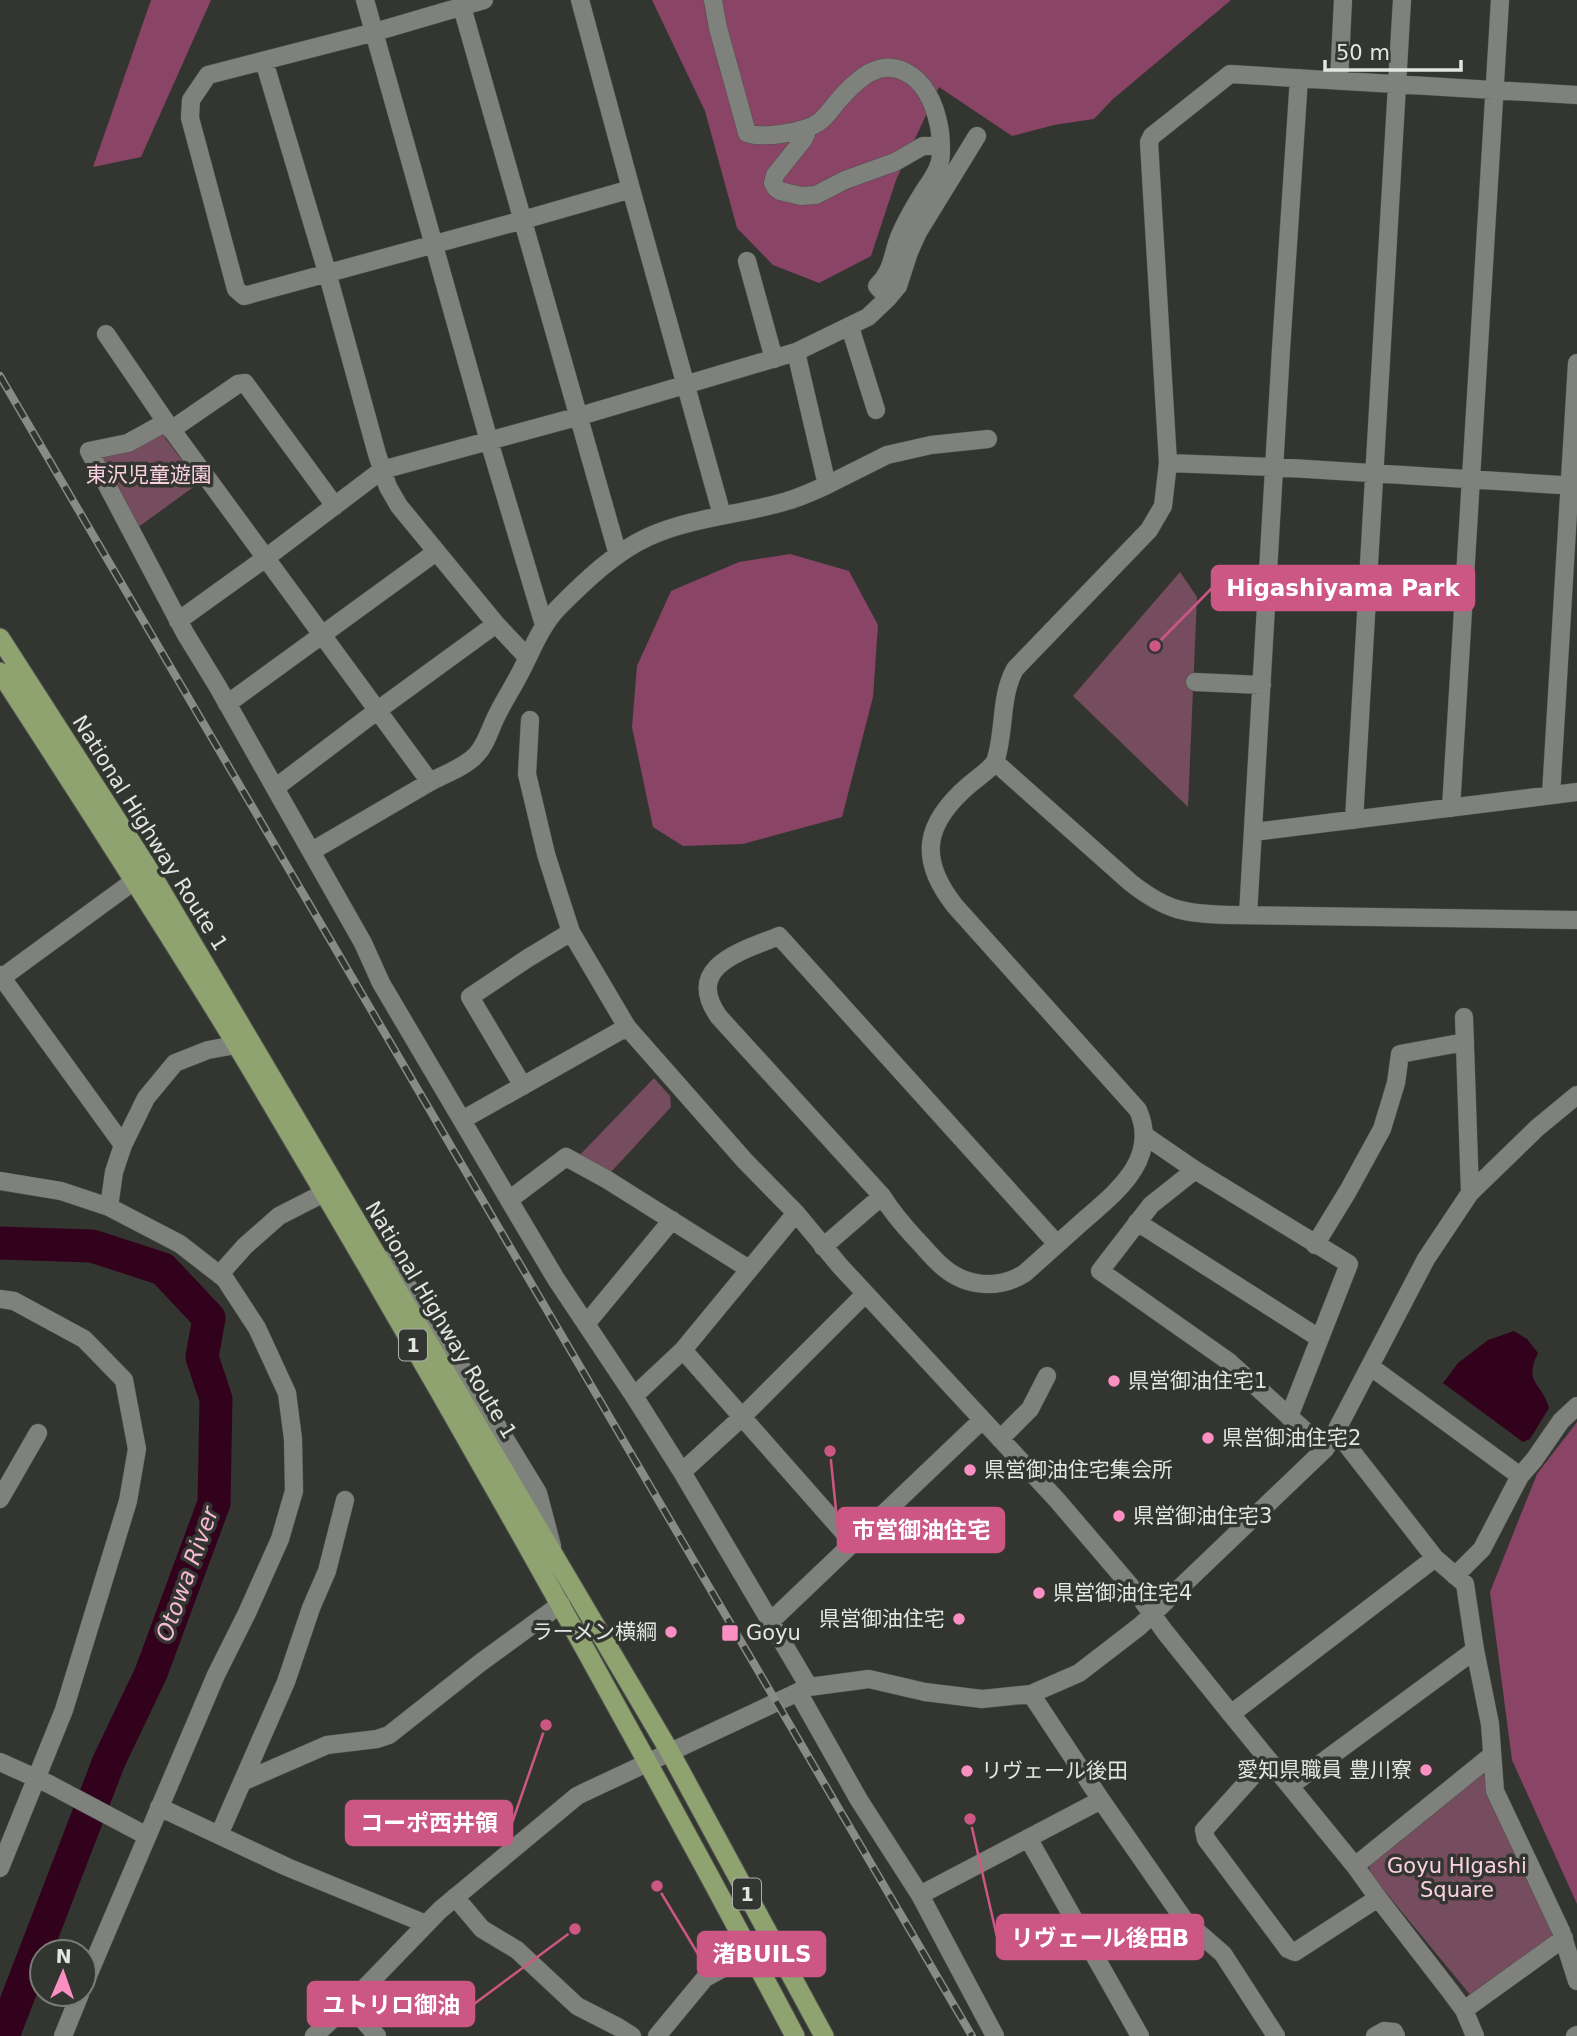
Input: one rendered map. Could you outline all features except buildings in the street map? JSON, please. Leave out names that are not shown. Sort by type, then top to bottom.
[{"type":"highway","name":"National Highway Route 1","points":[[0,638],[149,870],[670,1752],[824,2036]]},
{"type":"highway","name":"National Highway Route 1","points":[[0,671],[236,1045],[324,1193],[561,1604],[795,2036]]},
{"type":"street","points":[[365,0],[489,441],[544,625]]},
{"type":"street","points":[[484,0],[461,3],[375,32],[208,75],[191,100],[190,118],[236,289],[244,296],[631,189]]},
{"type":"street","points":[[580,0],[722,515]]},
{"type":"street","points":[[713,0],[747,133],[761,135],[805,129],[821,121],[845,93],[877,68],[896,68],[914,77],[930,97],[937,118],[942,159],[897,242],[887,274],[877,286],[888,298]]},
{"type":"street","points":[[1339,80],[1343,0]]},
{"type":"street","points":[[1353,820],[1402,0]]},
{"type":"street","points":[[1451,808],[1500,0]]},
{"type":"street","points":[[461,3],[618,555]]},
{"type":"street","points":[[264,61],[388,487],[399,506],[436,552],[527,657]]},
{"type":"street","points":[[1057,1244],[779,936],[732,954],[714,970],[708,984],[708,997],[714,1009],[882,1196],[891,1212],[951,1273],[968,1281],[996,1284],[1015,1279],[1057,1244],[1121,1188],[1137,1164],[1143,1147],[1141,1118],[1132,1101],[955,906],[936,877],[930,842],[935,826],[959,794],[995,762],[1012,674],[1155,522],[1165,498],[1168,463],[1149,142],[1152,136],[1230,74],[1577,95]]},
{"type":"street","points":[[1248,915],[1299,78]]},
{"type":"street","points":[[805,129],[803,140],[775,175],[773,183],[780,191],[801,196],[816,195],[845,180],[895,162],[923,146],[941,146]]},
{"type":"street","points":[[178,621],[382,470],[686,386],[796,352],[875,312],[898,286],[918,232],[977,136]]},
{"type":"street","points":[[747,261],[774,359]]},
{"type":"street","points":[[850,327],[876,410]]},
{"type":"street","points":[[106,334],[169,426],[430,782]]},
{"type":"street","points":[[796,352],[827,485]]},
{"type":"street","points":[[1551,795],[1573,486],[1577,363]]},
{"type":"street","points":[[335,506],[245,383],[238,384],[169,426],[130,442],[89,451],[178,621],[312,851],[363,943],[381,983],[556,1279],[682,1472],[770,1622],[859,1800],[919,1895],[995,2036]]},
{"type":"street","points":[[312,851],[469,761],[482,748],[496,715],[544,625],[581,586],[631,546],[654,534],[722,515],[788,501],[887,455],[931,445],[988,439]]},
{"type":"street","points":[[1168,463],[1573,486]]},
{"type":"street","points":[[227,704],[436,552]]},
{"type":"street","points":[[275,788],[496,624]]},
{"type":"street","points":[[1195,682],[1262,685]]},
{"type":"street","points":[[530,720],[527,774],[546,854],[571,932],[627,1027],[745,1161],[796,1213],[823,1247],[1057,1500],[1356,1866],[1464,2010],[1475,2036]]},
{"type":"street","points":[[995,762],[1130,883],[1152,899],[1190,914],[1577,920]]},
{"type":"street","points":[[1254,832],[1577,792]]},
{"type":"street","points":[[123,1145],[1,977],[134,881]]},
{"type":"street","points":[[523,1086],[470,997],[571,932]]},
{"type":"street","points":[[1464,1017],[1470,1193]]},
{"type":"street","points":[[462,1120],[627,1027]]},
{"type":"street","points":[[1315,1245],[1382,1129],[1396,1083],[1400,1054],[1465,1042]]},
{"type":"street","points":[[109,1208],[114,1172],[123,1145],[146,1098],[175,1063],[208,1050],[236,1045]]},
{"type":"street","points":[[314,2036],[455,1897],[577,1796],[803,1689],[869,1679],[925,1692],[982,1699],[1031,1694],[1079,1673],[1140,1626],[1325,1449],[1371,1367],[1426,1259],[1470,1193],[1537,1128],[1577,1096]]},
{"type":"street","points":[[1144,1135],[1195,1170],[1349,1264],[1317,1352],[1289,1417]]},
{"type":"street","points":[[509,1200],[566,1157],[749,1269]]},
{"type":"street","points":[[1195,1170],[1151,1205],[1100,1271],[1228,1361],[1325,1449]]},
{"type":"street","points":[[0,1181],[61,1191],[109,1208],[180,1244],[220,1274],[257,1328],[287,1393],[293,1439],[294,1491],[280,1539],[216,1675],[159,1807],[143,1834],[98,1949]]},
{"type":"street","points":[[220,1274],[279,1216],[324,1193]]},
{"type":"street","points":[[823,1247],[882,1196]]},
{"type":"street","points":[[634,1396],[683,1350],[796,1213]]},
{"type":"street","points":[[586,1324],[672,1220]]},
{"type":"street","points":[[1137,1222],[1320,1338]]},
{"type":"street","points":[[682,1472],[741,1418],[866,1294]]},
{"type":"street","points":[[0,1299],[14,1301],[85,1339],[124,1380],[137,1449],[128,1501],[42,1781],[0,1868]]},
{"type":"street","points":[[683,1350],[853,1544]]},
{"type":"street","points":[[1371,1367],[1520,1476]]},
{"type":"street","points":[[1000,1439],[1030,1409],[1047,1376]]},
{"type":"street","points":[[1455,1576],[1482,1549],[1520,1476],[1561,1421],[1577,1406]]},
{"type":"street","points":[[770,1622],[982,1420]]},
{"type":"street","points":[[1336,1431],[1435,1558],[1465,1584],[1490,1724],[1495,1791],[1564,1938],[1577,1981]]},
{"type":"street","points":[[2,1491],[38,1433]]},
{"type":"street","points":[[219,1835],[286,1682],[311,1608],[327,1571],[345,1500]]},
{"type":"street","points":[[1231,1714],[1435,1558]]},
{"type":"street","points":[[242,1782],[327,1745],[389,1735],[480,1663],[561,1604]]},
{"type":"street","points":[[1290,1786],[1475,1650]]},
{"type":"street","points":[[1031,1694],[1185,1921],[1223,1954],[1276,2036]]},
{"type":"street","points":[[1356,1866],[1492,1755]]},
{"type":"street","points":[[1267,1760],[1204,1830],[1206,1839],[1288,1949],[1296,1952],[1378,1898]]},
{"type":"street","points":[[0,1762],[143,1834]]},
{"type":"street","points":[[919,1895],[1101,1800]]},
{"type":"street","points":[[159,1807],[287,1867],[426,1924]]},
{"type":"street","points":[[1028,1838],[1140,2036]]},
{"type":"street","points":[[455,1897],[482,1929],[517,1950],[577,2006],[632,2036]]},
{"type":"street","points":[[1464,2010],[1564,1938]]},
{"type":"street","points":[[657,2036],[705,1979],[751,1953]]},
{"type":"street","points":[[349,2004],[377,2036]]},
{"type":"street","points":[[63,2036],[74,2008]]},
{"type":"street","points":[[1375,2036],[1384,2031],[1394,2032],[1396,2036]]},
{"type":"green space","name":"東沢児童遊園","points":[[160,431],[199,483],[137,528],[99,451]]},
{"type":"green space","points":[[1180,572],[1197,597],[1188,807],[1073,696]]},
{"type":"green space","points":[[654,1078],[670,1096],[671,1107],[611,1172],[576,1159]]},
{"type":"green space","name":"Goyu HIgashi Square","points":[[1481,1774],[1488,1775],[1554,1931],[1552,1940],[1472,1997],[1369,1872],[1370,1864]]},
{"type":"shaded area","points":[[151,0],[211,0],[141,157],[93,167]]},
{"type":"shaded area","points":[[652,0],[1231,0],[1113,99],[1094,119],[1054,125],[1012,136],[939,87],[896,180],[871,256],[819,283],[773,265],[737,228],[705,111]]},
{"type":"shaded area","points":[[790,554],[849,571],[878,625],[873,697],[842,817],[743,844],[683,846],[653,827],[632,727],[637,666],[671,591],[739,562]]},
{"type":"shaded area","points":[[1514,1331],[1527,1339],[1538,1353],[1532,1371],[1533,1377],[1549,1408],[1530,1439],[1523,1442],[1443,1383],[1458,1363],[1488,1340]]},
{"type":"shaded area","points":[[1577,1422],[1577,1904],[1512,1760],[1490,1592],[1537,1474]]},
{"type":"waterway","name":"Otowa River","points":[[0,1243],[92,1246],[163,1269],[209,1318],[202,1357],[216,1399],[214,1503],[151,1673],[109,1761],[3,2036]]},
{"type":"railway","points":[[0,376],[972,2036]]},
{"type":"place","name":"Higashiyama Park","points":[[1155,646]]},
{"type":"place","name":"県営御油住宅1","points":[[1114,1381]]},
{"type":"place","name":"県営御油住宅2","points":[[1208,1438]]},
{"type":"place","name":"市営御油住宅","points":[[830,1451]]},
{"type":"place","name":"県営御油住宅集会所","points":[[970,1470]]},
{"type":"place","name":"県営御油住宅3","points":[[1119,1516]]},
{"type":"place","name":"県営御油住宅4","points":[[1039,1593]]},
{"type":"place","name":"県営御油住宅","points":[[959,1619]]},
{"type":"place","name":"ラーメン横綱","points":[[671,1632]]},
{"type":"place","name":"Goyu","points":[[730,1633]]},
{"type":"place","name":"コーポ西井領","points":[[546,1725]]},
{"type":"place","name":"愛知県職員 豊川寮","points":[[1426,1770]]},
{"type":"place","name":"リヴェール後田","points":[[967,1771]]},
{"type":"place","name":"リヴェール後田B","points":[[970,1819]]},
{"type":"place","name":"渚BUILS","points":[[657,1886]]},
{"type":"place","name":"ユトリロ御油","points":[[575,1929]]}]
